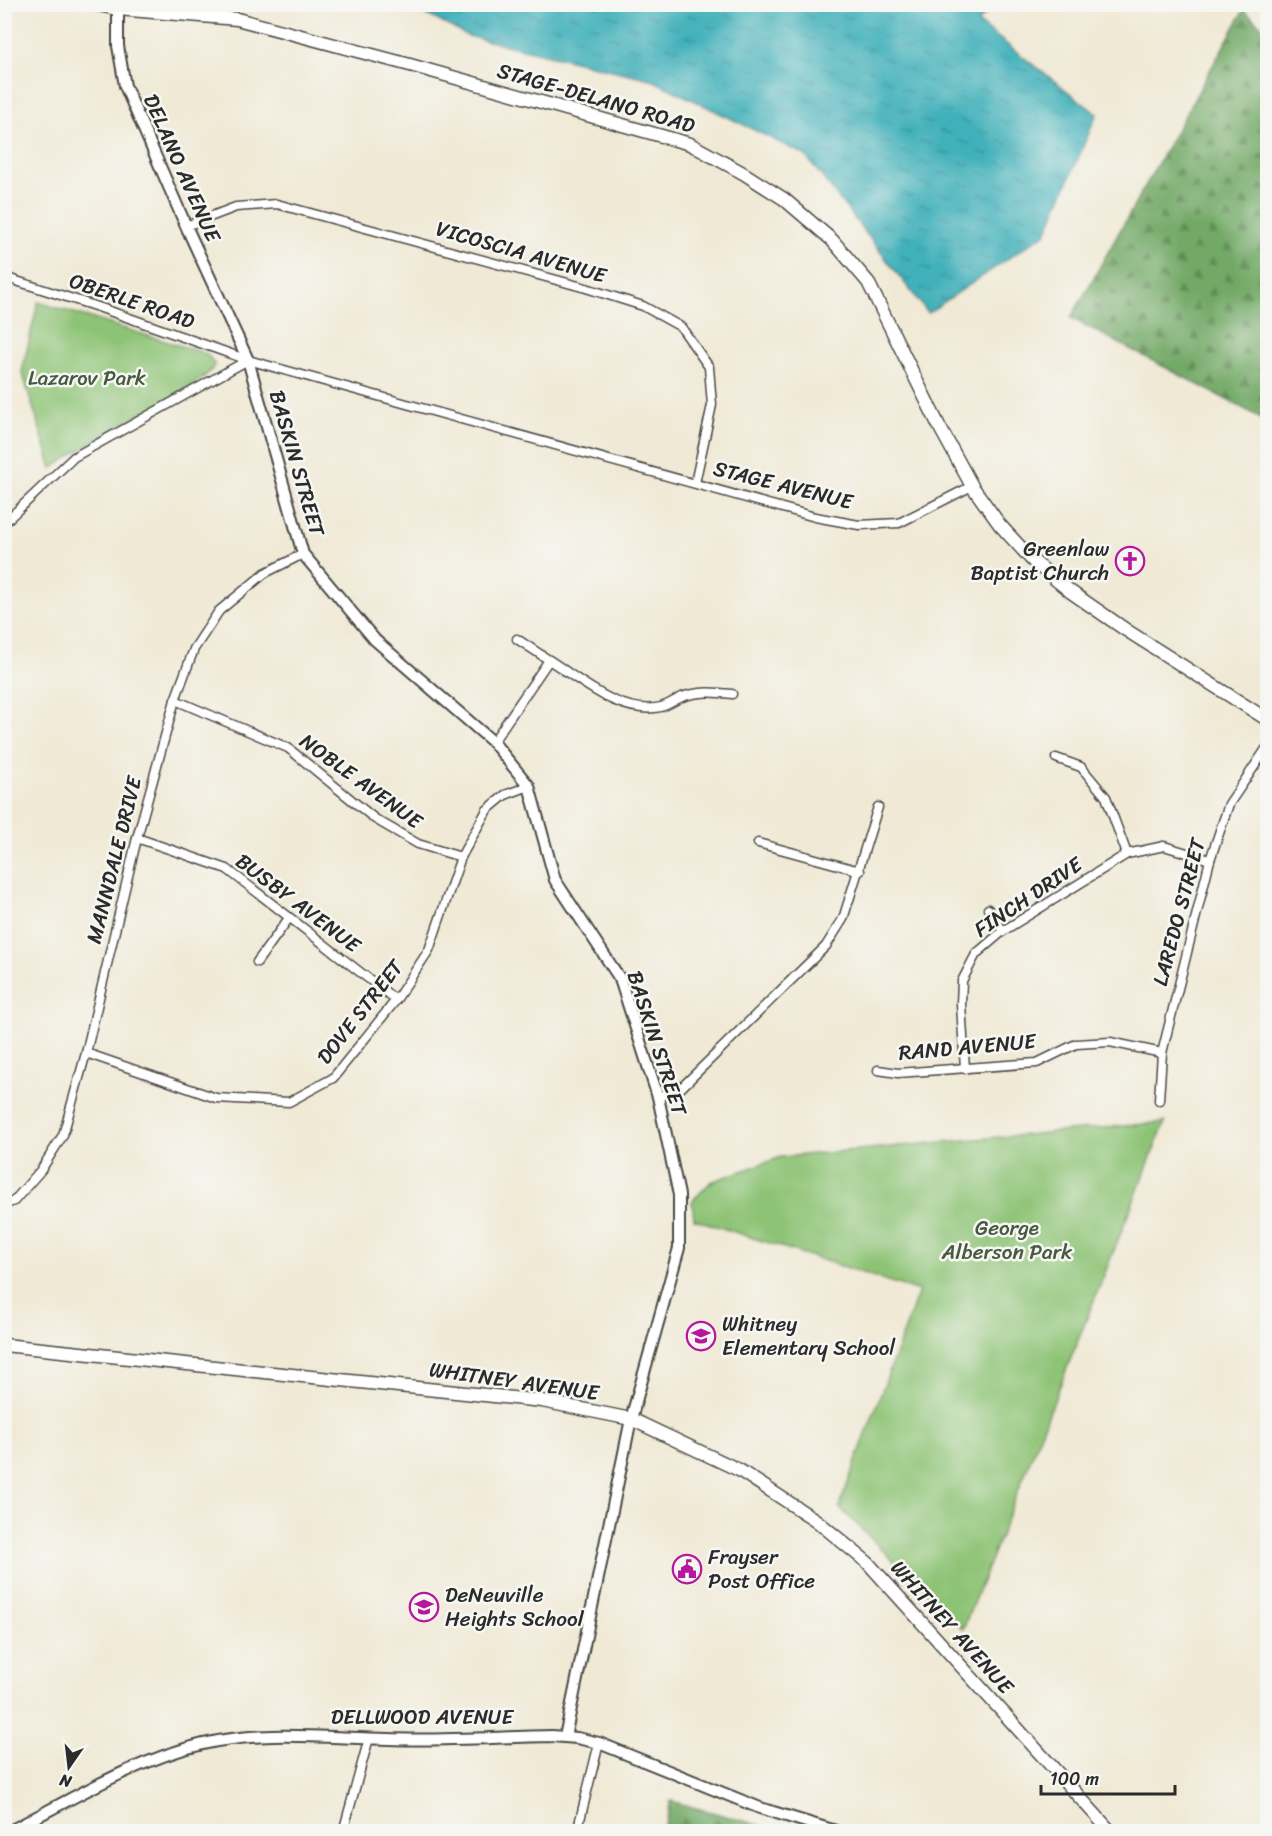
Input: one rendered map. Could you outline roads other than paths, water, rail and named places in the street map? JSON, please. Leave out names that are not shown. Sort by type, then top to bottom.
[{"type":"main road","points":[[93,4],[118,9]]},
{"type":"main road","name":"STAGE-DELANO ROAD","points":[[118,9],[237,20],[410,64],[690,144],[743,173],[784,199],[832,240],[868,282],[939,426],[972,486]]},
{"type":"main road","points":[[972,486],[1000,525],[1033,561],[1071,592],[1268,720]]},
{"type":"main road","name":"WHITNEY AVENUE","points":[[4,1345],[542,1401],[631,1419],[739,1470],[817,1521],[868,1563],[1111,1832]]},
{"type":"street","name":"DELANO AVENUE","points":[[118,9],[118,46],[125,86],[248,360]]},
{"type":"street","name":"VICOSCIA AVENUE","points":[[186,226],[236,207],[277,204],[586,288],[643,306],[681,327],[709,367],[712,405],[695,483]]},
{"type":"street","name":"OBERLE ROAD","points":[[4,277],[101,308],[248,360]]},
{"type":"street","name":"STAGE AVENUE","points":[[248,360],[815,517],[859,525],[898,524],[972,486]]},
{"type":"street","points":[[4,523],[74,457],[248,360]]},
{"type":"street","name":"BASKIN STREET","points":[[248,360],[303,554],[375,640],[493,742],[530,786],[555,880],[620,979],[658,1097],[679,1195],[679,1248],[631,1419],[565,1737]]},
{"type":"street","name":"MANNDALE DRIVE","points":[[4,1205],[14,1201],[41,1170],[63,1135],[86,1053],[136,838],[175,700],[194,649],[219,611],[265,573],[303,554]]},
{"type":"street","points":[[517,639],[614,700],[638,708],[662,707],[683,697],[706,691],[732,694]]},
{"type":"street","points":[[493,742],[549,660]]},
{"type":"street","name":"NOBLE AVENUE","points":[[175,700],[288,748],[375,819],[418,844],[461,857]]},
{"type":"street","points":[[4,719],[6,725],[4,757]]},
{"type":"street","name":"LAREDO STREET","points":[[1159,1100],[1162,1053],[1210,860],[1229,804],[1268,746]]},
{"type":"street","points":[[1056,758],[1081,768],[1106,797],[1127,854]]},
{"type":"street","name":"DOVE STREET","points":[[86,1053],[216,1098],[289,1102],[333,1078],[396,1000],[429,950],[461,857],[487,810],[505,795],[530,786]]},
{"type":"street","points":[[658,1097],[681,1088],[826,946],[843,919],[860,871],[878,807]]},
{"type":"street","name":"BUSBY AVENUE","points":[[136,838],[227,869],[396,1000]]},
{"type":"street","points":[[758,843],[860,871]]},
{"type":"street","name":"FINCH DRIVE","points":[[965,1069],[962,981],[976,954],[1003,931],[1127,854],[1164,846],[1210,860]]},
{"type":"street","points":[[988,909],[1003,931]]},
{"type":"street","points":[[256,962],[289,918]]},
{"type":"street","name":"RAND AVENUE","points":[[878,1070],[898,1073],[1037,1063],[1076,1044],[1110,1042],[1162,1053]]},
{"type":"street","name":"DELLWOOD AVENUE","points":[[9,1831],[151,1760],[202,1744],[249,1736],[565,1737],[598,1743],[760,1808],[839,1832]]},
{"type":"street","points":[[343,1832],[369,1738]]},
{"type":"street","points":[[576,1832],[598,1743]]},
{"type":"street","points":[[4,1825],[9,1831]]},
{"type":"water","points":[[408,5],[993,5],[978,22],[1097,114],[1046,233],[928,313],[805,155],[650,79],[468,36]]},
{"type":"place","name":"Greenlaw Baptist Church","points":[[1130,561]]},
{"type":"place","name":"Whitney Elementary School","points":[[701,1336]]},
{"type":"place","name":"Frayser Post Office","points":[[687,1569]]},
{"type":"place","name":"DeNeuville Heights School","points":[[424,1607]]},
{"type":"park label","name":"Lazarov Park","points":[[87,378]]},
{"type":"park label","name":"George Alberson Park","points":[[1007,1240]]}]
